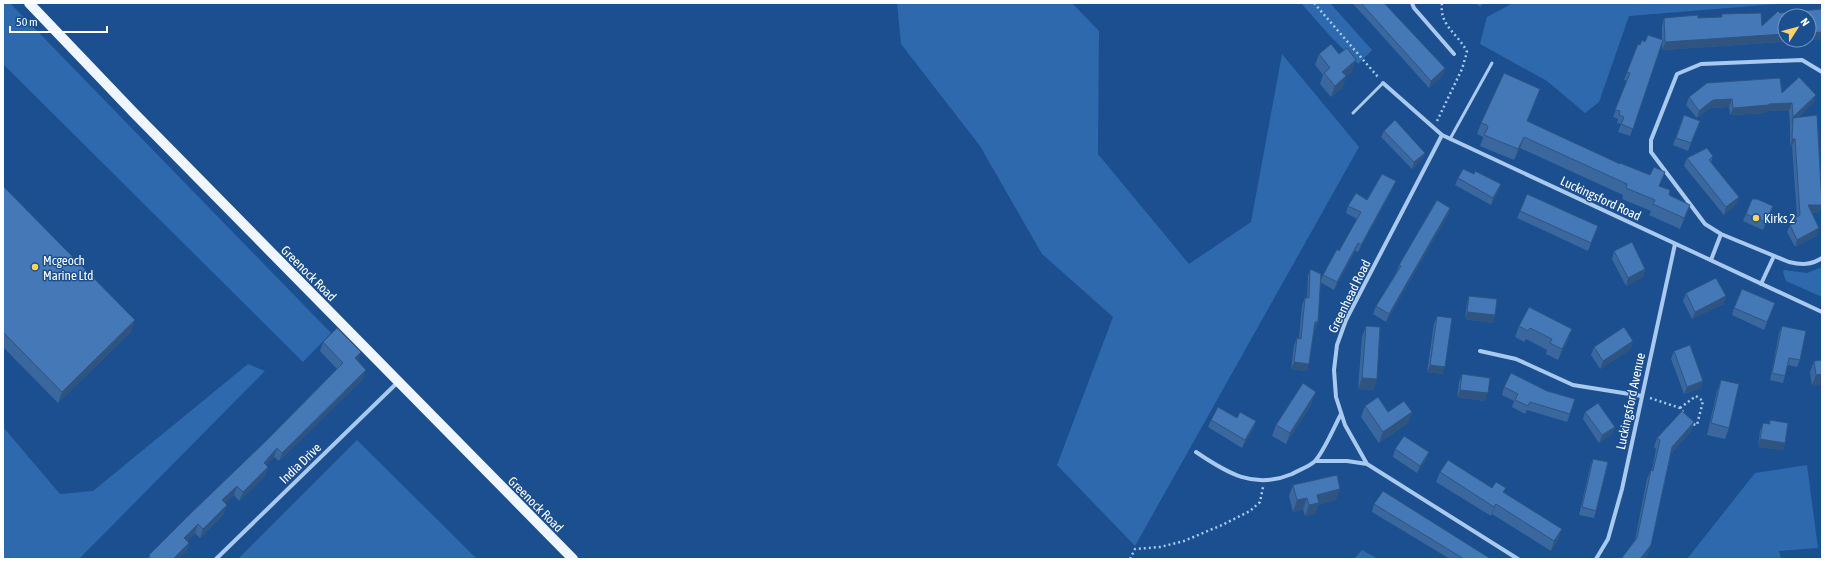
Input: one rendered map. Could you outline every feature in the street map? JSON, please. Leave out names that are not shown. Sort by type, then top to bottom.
[{"type":"main road","name":"Greenock Road","points":[[29,3],[135,114],[573,559]]},
{"type":"street","points":[[1412,3],[1414,8],[1454,54]]},
{"type":"street","points":[[1822,72],[1802,60],[1701,64],[1677,74],[1651,140],[1651,152],[1705,224],[1721,234],[1789,262],[1801,265],[1814,263],[1822,258]]},
{"type":"street","name":"Luckingsford Road","points":[[1383,83],[1442,135],[1822,312]]},
{"type":"street","name":"Greenhead Road","points":[[1442,135],[1346,320],[1337,345],[1334,370],[1336,397],[1340,414],[1367,464],[1518,559]]},
{"type":"street","points":[[1711,260],[1721,234]]},
{"type":"street","name":"Luckingsford Avenue","points":[[1596,559],[1608,539],[1622,488],[1675,244]]},
{"type":"street","points":[[1761,284],[1774,256]]},
{"type":"street","points":[[1480,352],[1516,359],[1572,385],[1642,396]]},
{"type":"street","name":"India Drive","points":[[216,559],[398,382]]},
{"type":"street","points":[[1315,461],[1340,414]]},
{"type":"street","points":[[1196,452],[1223,470],[1242,478],[1263,481],[1282,478],[1315,461],[1347,461],[1367,464]]},
{"type":"lane","points":[[1450,139],[1492,63]]},
{"type":"lane","points":[[1353,113],[1383,83]]},
{"type":"path","points":[[1314,3],[1383,83]]},
{"type":"path","points":[[1434,127],[1462,69],[1467,52],[1444,21],[1441,12],[1442,3]]},
{"type":"path","points":[[1642,396],[1680,408],[1683,413]]},
{"type":"path","points":[[1680,408],[1696,396],[1703,401],[1697,424],[1691,424]]},
{"type":"path","points":[[1130,559],[1135,549],[1160,547],[1184,541],[1250,511],[1260,502],[1264,491],[1263,481]]},
{"type":"shaded area","points":[[3,3],[10,3],[331,333],[303,362],[3,64]]},
{"type":"shaded area","points":[[897,3],[1072,3],[1099,31],[1098,154],[1189,264],[1251,222],[1282,54],[1359,147],[1135,546],[1057,465],[1113,317],[1042,254],[980,146],[901,44]]},
{"type":"shaded area","points":[[1301,3],[1330,3],[1372,50],[1358,64],[1330,36]]},
{"type":"shaded area","points":[[1513,3],[1790,3],[1629,16],[1599,102],[1585,113],[1547,81],[1480,44],[1487,17]]},
{"type":"shaded area","points":[[1822,267],[1822,297],[1786,281],[1783,272],[1784,270],[1807,273]]},
{"type":"shaded area","points":[[248,364],[265,371],[79,559],[3,559],[3,427],[60,494],[93,491]]},
{"type":"shaded area","points":[[357,440],[477,559],[238,559]]},
{"type":"shaded area","points":[[1807,465],[1818,548],[1779,551],[1781,559],[1687,559],[1755,473]]},
{"type":"shaded area","points":[[1362,550],[1378,559],[1354,559]]},
{"type":"building","points":[[1361,3],[1384,3],[1445,68],[1431,81]]},
{"type":"building","points":[[1817,9],[1822,9],[1822,32],[1817,32]]},
{"type":"building","points":[[1777,12],[1777,35],[1665,42],[1664,18],[1698,15],[1698,18],[1722,17],[1722,14],[1761,13],[1762,26]]},
{"type":"building","points":[[1648,35],[1663,40],[1633,129],[1621,124],[1624,117],[1619,115],[1620,111],[1615,110],[1630,73],[1627,72],[1638,44],[1640,45],[1642,40],[1645,42]]},
{"type":"building","points":[[1331,44],[1339,54],[1347,48],[1356,60],[1342,72],[1346,76],[1335,86],[1324,73],[1330,68],[1319,54]]},
{"type":"building","points":[[1504,73],[1540,89],[1527,121],[1620,164],[1650,175],[1654,167],[1665,172],[1659,186],[1670,190],[1669,195],[1690,205],[1684,218],[1653,204],[1655,200],[1626,188],[1627,184],[1524,137],[1518,149],[1484,135],[1488,128],[1487,125],[1481,123]]},
{"type":"building","points":[[1799,77],[1816,95],[1793,117],[1792,103],[1733,108],[1732,99],[1713,100],[1699,111],[1689,97],[1707,83],[1780,78],[1782,93]]},
{"type":"building","points":[[1684,115],[1700,121],[1691,143],[1676,138]]},
{"type":"building","points":[[1817,115],[1822,205],[1808,205],[1819,228],[1797,240],[1790,225],[1797,221],[1795,218],[1800,215],[1795,139],[1792,139],[1793,118]]},
{"type":"building","points":[[1395,120],[1425,153],[1414,162],[1384,131]]},
{"type":"building","points":[[1707,148],[1713,156],[1709,160],[1739,197],[1726,207],[1687,158]]},
{"type":"building","points":[[1463,169],[1474,174],[1475,171],[1501,184],[1493,198],[1458,178]]},
{"type":"building","points":[[1382,174],[1396,181],[1361,245],[1358,243],[1337,282],[1323,275],[1337,249],[1339,251],[1361,212],[1348,206],[1356,193],[1367,200]]},
{"type":"building","name":"Mcgeoch Marine Ltd","points":[[3,186],[135,320],[62,392],[3,332]]},
{"type":"building","points":[[1527,194],[1598,226],[1591,243],[1520,211]]},
{"type":"building","points":[[1752,199],[1757,199],[1773,206],[1766,222],[1746,214]]},
{"type":"building","points":[[1437,200],[1450,208],[1389,314],[1376,306],[1401,266],[1399,265]]},
{"type":"building","points":[[1632,242],[1645,269],[1628,278],[1614,251]]},
{"type":"building","points":[[1310,269],[1321,274],[1318,322],[1315,322],[1309,364],[1294,362],[1297,338],[1301,339],[1305,298],[1309,298]]},
{"type":"building","points":[[1716,278],[1726,296],[1695,312],[1686,293]]},
{"type":"building","points":[[1742,289],[1775,303],[1767,322],[1734,308]]},
{"type":"building","points":[[1469,296],[1497,299],[1495,315],[1467,312]]},
{"type":"building","points":[[1529,307],[1572,329],[1562,349],[1550,343],[1552,339],[1530,328],[1528,331],[1519,326]]},
{"type":"building","points":[[1437,316],[1452,318],[1445,367],[1430,365]]},
{"type":"building","points":[[1366,326],[1380,327],[1377,379],[1362,378]]},
{"type":"building","points":[[1782,326],[1806,331],[1800,360],[1789,358],[1785,376],[1772,373]]},
{"type":"building","points":[[1624,327],[1633,341],[1603,361],[1594,347]]},
{"type":"building","points":[[337,328],[361,352],[355,358],[366,370],[282,453],[277,448],[264,463],[268,467],[243,492],[237,486],[222,500],[227,505],[203,529],[198,524],[184,538],[189,543],[173,559],[148,559],[150,557],[149,555],[267,440],[343,363],[323,342]]},
{"type":"building","points":[[1690,345],[1703,381],[1687,387],[1674,351]]},
{"type":"building","points":[[1822,360],[1822,374],[1816,375],[1814,361]]},
{"type":"building","points":[[1511,373],[1547,391],[1575,399],[1570,414],[1530,402],[1528,406],[1515,400],[1518,394],[1504,387]]},
{"type":"building","points":[[1462,374],[1490,378],[1488,393],[1460,390]]},
{"type":"building","points":[[1721,380],[1739,384],[1729,428],[1711,423]]},
{"type":"building","points":[[1303,383],[1316,392],[1290,433],[1276,425]]},
{"type":"building","points":[[1378,397],[1388,412],[1404,401],[1412,412],[1383,432],[1365,406]]},
{"type":"building","points":[[1598,403],[1615,427],[1602,435],[1585,412]]},
{"type":"building","points":[[1218,407],[1237,418],[1240,412],[1256,421],[1245,440],[1211,420]]},
{"type":"building","points":[[1682,411],[1694,422],[1672,447],[1651,545],[1640,559],[1621,559],[1637,538],[1651,470],[1653,471],[1660,440],[1657,438]]},
{"type":"building","points":[[1770,420],[1788,423],[1785,443],[1760,439],[1763,423],[1770,424]]},
{"type":"building","points":[[1404,436],[1429,452],[1420,466],[1395,449]]},
{"type":"building","points":[[1593,459],[1608,462],[1596,511],[1582,507]]},
{"type":"building","points":[[1448,460],[1492,488],[1496,482],[1506,488],[1503,492],[1562,529],[1554,541],[1496,504],[1494,507],[1440,472]]},
{"type":"building","points":[[1337,475],[1340,489],[1317,495],[1319,503],[1309,505],[1307,498],[1297,500],[1293,485]]},
{"type":"building","points":[[1383,491],[1491,559],[1464,559],[1374,504]]},
{"type":"place","name":"Kirks 2","points":[[1756,218]]},
{"type":"place","name":"Mcgeoch Marine Ltd","points":[[35,267]]}]
